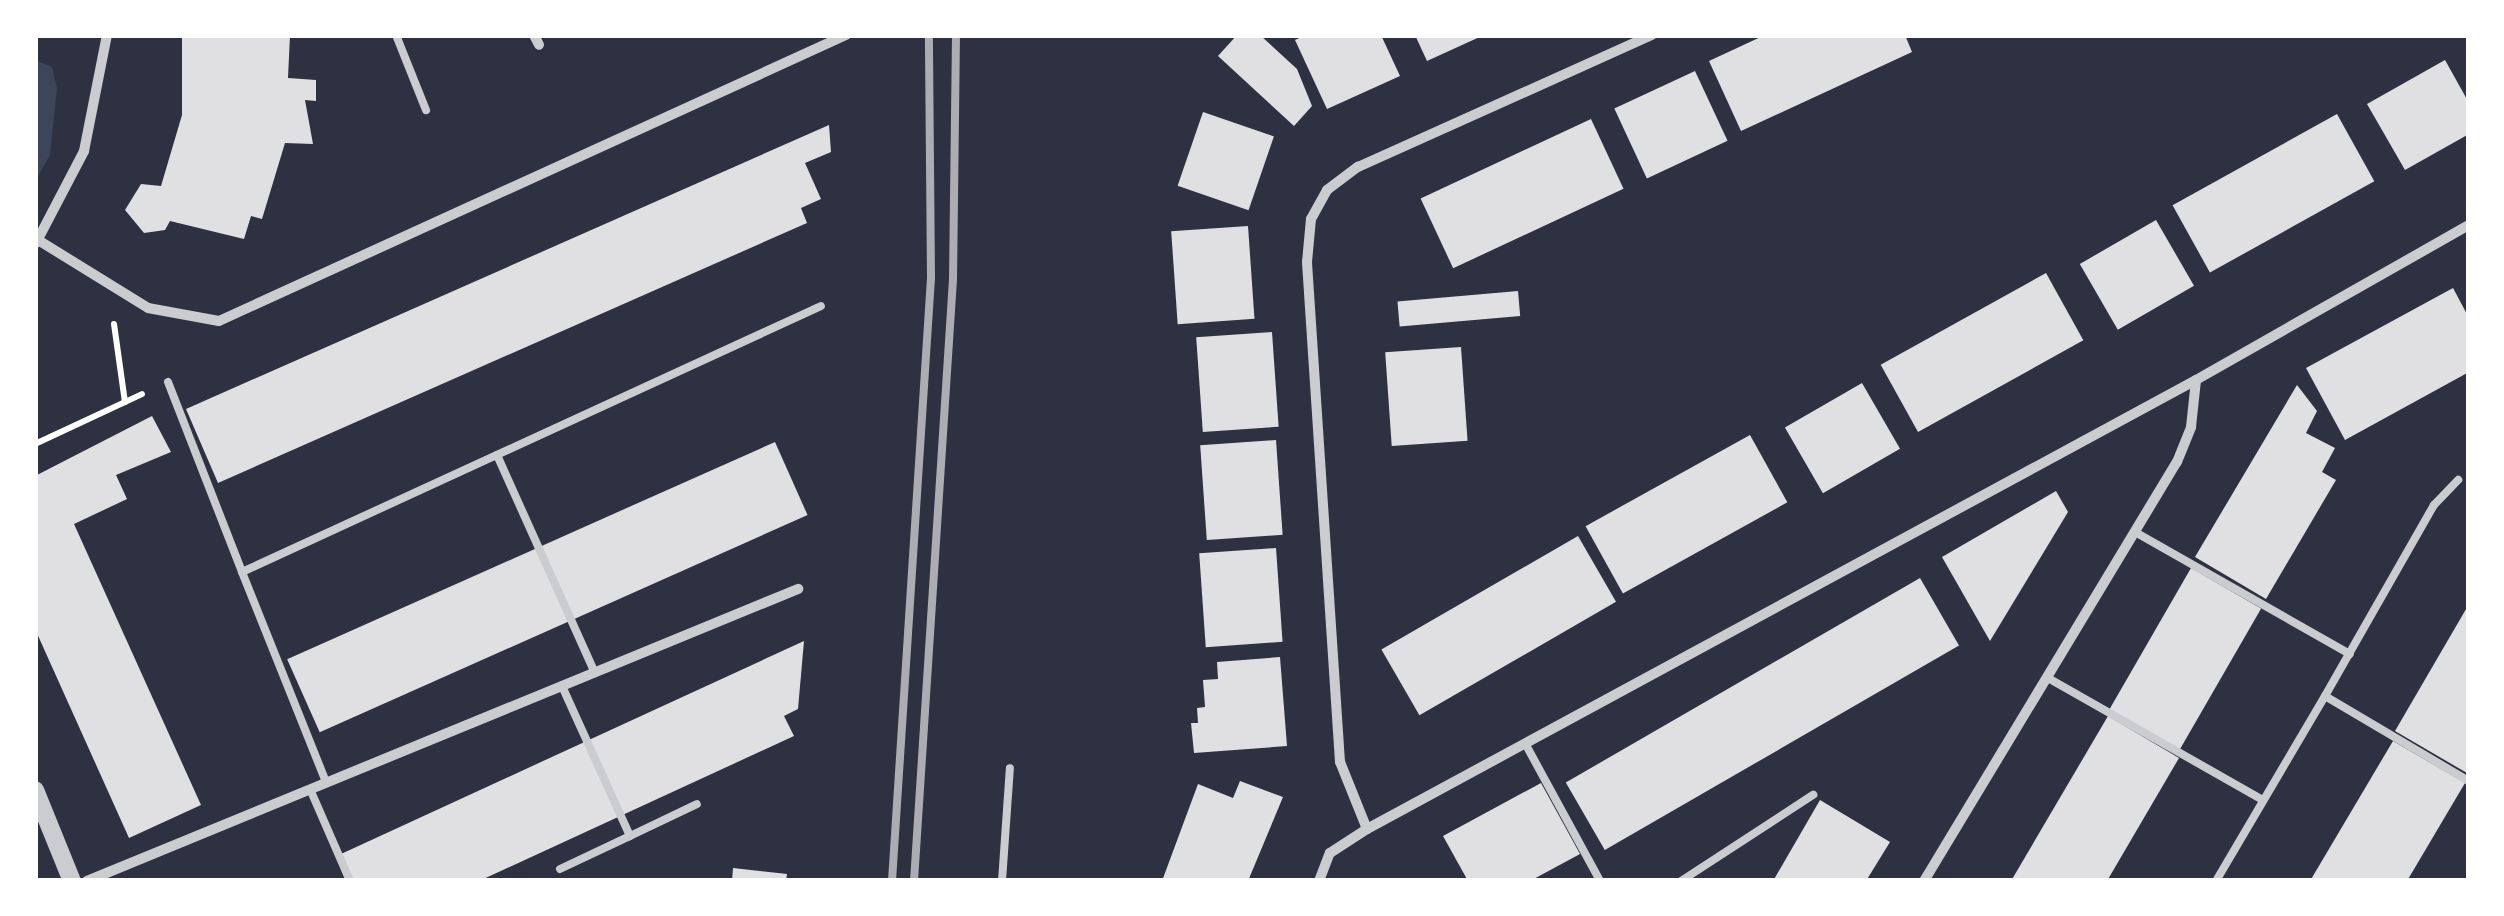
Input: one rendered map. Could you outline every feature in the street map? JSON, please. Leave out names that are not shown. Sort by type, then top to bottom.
[{"type":"street","points":[[108,35],[84,151],[36,242],[148,308],[219,321],[846,35]]},
{"type":"street","points":[[1367,828],[1340,762],[1315,405],[1310,219],[1327,190],[1358,168],[1652,35]]},
{"type":"street","points":[[1319,881],[1330,854],[1367,828],[2196,380],[2469,225]]},
{"type":"street","points":[[1924,881],[2177,462],[2191,427],[2196,380]]},
{"type":"street","points":[[86,881],[798,589]]},
{"type":"street","points":[[35,790],[72,881]]},
{"type":"lane","points":[[396,35],[426,110]]},
{"type":"lane","points":[[242,572],[820,306]]},
{"type":"lane","points":[[168,382],[326,782]]},
{"type":"lane","points":[[497,455],[595,673]]},
{"type":"lane","points":[[2216,881],[2434,505],[2458,480]]},
{"type":"lane","points":[[2135,532],[2350,654]]},
{"type":"lane","points":[[2048,678],[2264,800]]},
{"type":"lane","points":[[562,686],[630,836]]},
{"type":"lane","points":[[2326,696],[2469,781]]},
{"type":"lane","points":[[1526,745],[1600,881]]},
{"type":"lane","points":[[1002,881],[1010,768]]},
{"type":"lane","points":[[310,789],[350,881]]},
{"type":"lane","points":[[1682,881],[1812,795]]},
{"type":"lane","points":[[560,869],[697,804]]},
{"type":"path","points":[[35,444],[125,402],[108,283]]},
{"type":"shaded area","points":[[35,60],[52,67],[57,88],[50,155],[35,182]]},
{"type":"building","points":[[182,35],[290,35],[288,78],[316,80],[316,101],[305,100],[313,144],[285,143],[262,219],[251,216],[244,239],[170,221],[165,230],[144,233],[125,210],[141,184],[161,186],[182,115]]},
{"type":"building","points":[[1237,35],[1260,35],[1297,69],[1312,106],[1294,126],[1218,56]]},
{"type":"building","points":[[1306,35],[1381,35],[1400,76],[1327,109],[1295,40]]},
{"type":"building","points":[[1415,35],[1484,35],[1427,61]]},
{"type":"building","points":[[1765,35],[1905,35],[1912,52],[1741,131],[1709,61]]},
{"type":"building","points":[[2445,60],[2469,103],[2469,134],[2405,170],[2367,104]]},
{"type":"building","points":[[1695,71],[1728,141],[1647,178],[1614,109]]},
{"type":"building","points":[[1203,112],[1274,136],[1249,210],[1178,186]]},
{"type":"building","points":[[2337,114],[2374,181],[2210,272],[2173,205]]},
{"type":"building","points":[[1591,119],[1624,189],[1453,268],[1421,198]]},
{"type":"building","points":[[829,125],[831,152],[805,163],[821,199],[801,208],[807,223],[218,483],[186,409]]},
{"type":"building","points":[[2156,220],[2194,286],[2118,330],[2080,264]]},
{"type":"building","points":[[1248,226],[1254,319],[1178,324],[1171,231]]},
{"type":"building","points":[[2046,273],[2083,340],[1918,432],[1881,365]]},
{"type":"building","points":[[2453,288],[2469,318],[2469,372],[2345,440],[2306,368]]},
{"type":"building","points":[[1518,291],[1520,316],[1400,326],[1397,302]]},
{"type":"building","points":[[1272,332],[1279,427],[1203,432],[1196,337]]},
{"type":"building","points":[[1461,347],[1468,441],[1392,446],[1385,352]]},
{"type":"building","points":[[1862,383],[1900,449],[1823,493],[1785,428]]},
{"type":"building","points":[[2297,385],[2317,411],[2306,433],[2335,448],[2322,472],[2336,480],[2266,599],[2195,557]]},
{"type":"building","points":[[152,416],[171,452],[116,475],[127,499],[74,524],[201,805],[129,838],[35,629],[35,476]]},
{"type":"building","points":[[1750,435],[1787,502],[1623,593],[1586,526]]},
{"type":"building","points":[[1276,440],[1283,535],[1207,540],[1200,445]]},
{"type":"building","points":[[775,442],[808,515],[320,732],[287,659]]},
{"type":"building","points":[[2056,491],[2068,512],[1990,641],[1942,557]]},
{"type":"building","points":[[1578,536],[1616,602],[1419,715],[1381,650]]},
{"type":"building","points":[[1276,548],[1283,642],[1206,647],[1199,553]]},
{"type":"building","points":[[2191,568],[2261,608],[2180,750],[2110,709]]},
{"type":"building","points":[[1920,578],[1959,646],[1605,850],[1566,783]]},
{"type":"building","points":[[2469,604],[2469,770],[2467,773],[2395,731]]},
{"type":"building","points":[[804,641],[798,709],[784,716],[794,736],[479,881],[353,881],[341,854]]},
{"type":"building","points":[[1280,657],[1287,746],[1194,753],[1191,723],[1198,723],[1197,708],[1205,707],[1203,680],[1218,679],[1217,662]]},
{"type":"building","points":[[2108,716],[2179,758],[2107,881],[2011,881]]},
{"type":"building","points":[[2393,741],[2465,783],[2407,881],[2310,881]]},
{"type":"building","points":[[1240,781],[1283,797],[1248,881],[1162,881],[1198,784],[1233,798]]},
{"type":"building","points":[[1541,783],[1580,854],[1530,881],[1468,881],[1443,836]]},
{"type":"building","points":[[1820,800],[1890,842],[1866,881],[1773,881]]},
{"type":"building","points":[[733,868],[787,874],[786,881],[732,881]]},
{"type":"railway","points":[[892,881],[931,278],[929,35]]},
{"type":"railway","points":[[914,881],[953,280],[956,35]]}]
